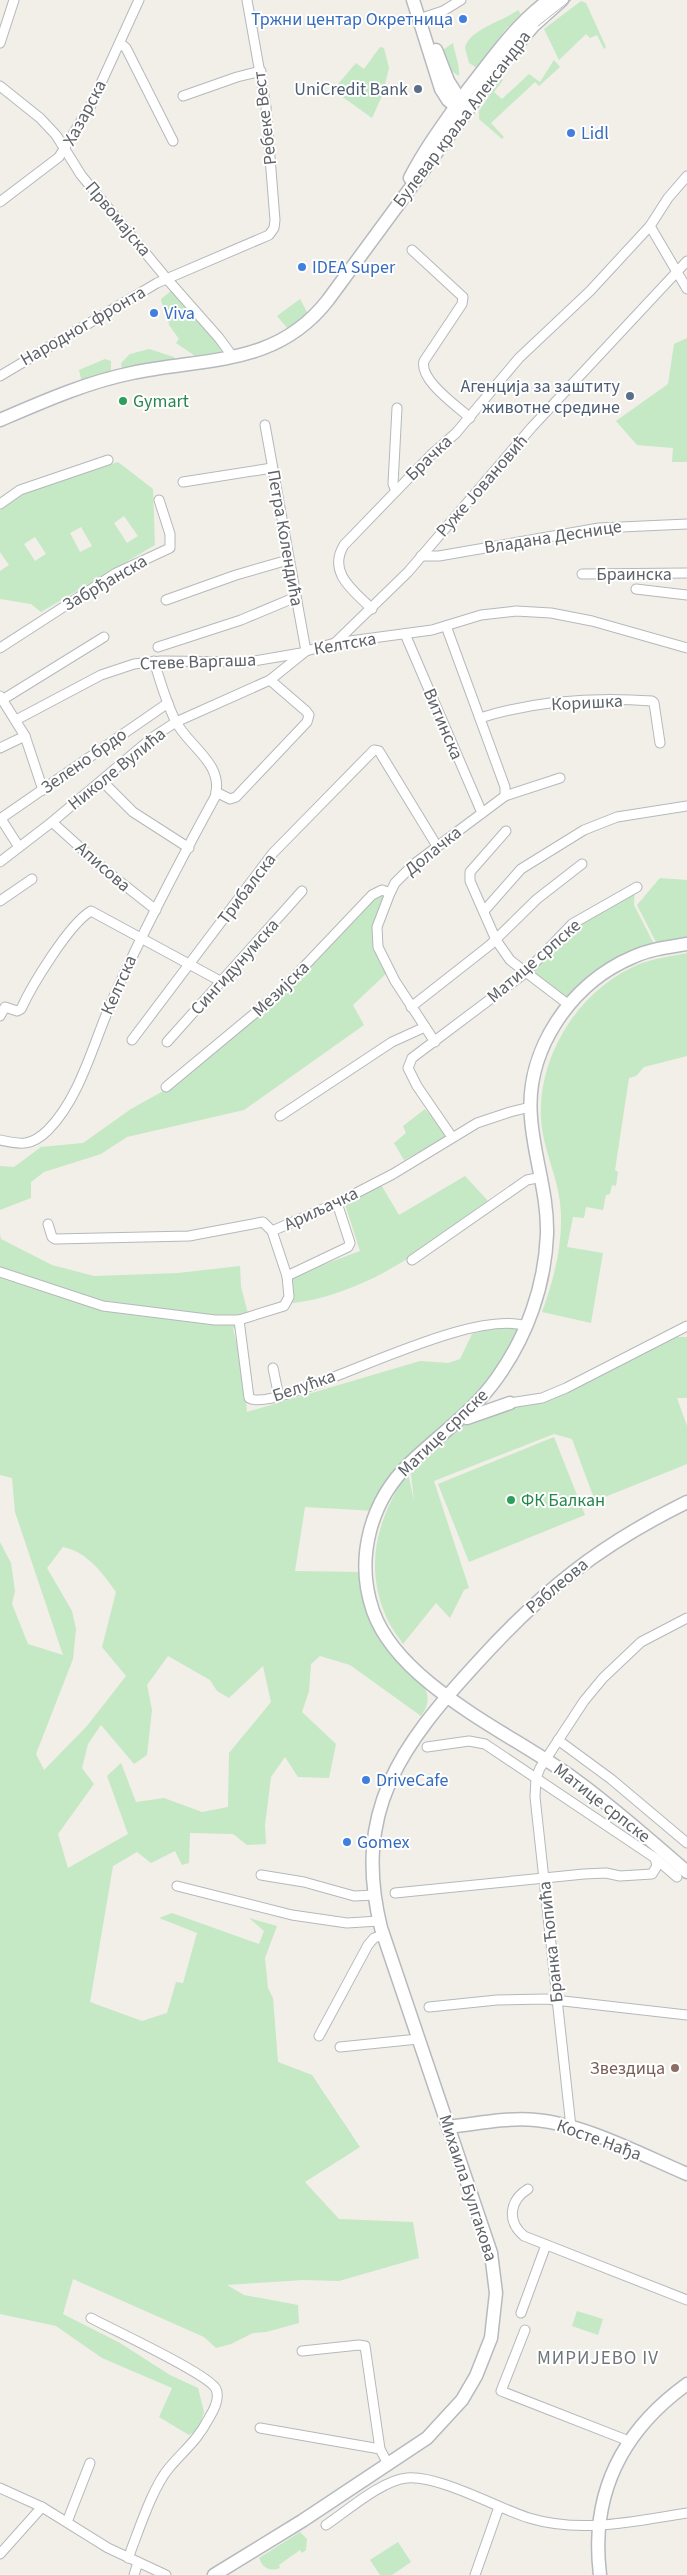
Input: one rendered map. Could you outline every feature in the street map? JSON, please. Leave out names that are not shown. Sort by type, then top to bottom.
[{"type":"main road","points":[[413,0],[443,70],[462,108]]},
{"type":"main road","points":[[421,0],[422,18],[434,73],[444,96],[442,125]]},
{"type":"main road","name":"Булевар краља Александра","points":[[386,219],[418,162],[442,125],[462,108],[478,77],[516,27],[549,0]]},
{"type":"main road","name":"Булевар краља Александра","points":[[0,420],[116,377],[233,357],[267,348],[311,320],[386,219],[462,108],[521,40],[562,0]]},
{"type":"main road","points":[[443,70],[460,82],[478,77]]},
{"type":"main road","points":[[444,96],[462,108]]},
{"type":"main road","name":"Матице српске","points":[[682,1875],[616,1811],[546,1760],[429,1682],[392,1648],[377,1622],[366,1583],[365,1556],[376,1511],[397,1477],[428,1447],[460,1421],[485,1395],[497,1379],[526,1326],[538,1291],[546,1252],[546,1212],[530,1107],[536,1072],[544,1044],[569,1005],[596,978],[615,965],[648,951],[687,944]]},
{"type":"main road","points":[[497,1379],[500,1394],[505,1403]]},
{"type":"main road","points":[[485,1395],[505,1403]]},
{"type":"main road","points":[[460,1421],[505,1403]]},
{"type":"main road","name":"Раблеова","points":[[447,1695],[504,1631],[555,1585],[629,1531],[687,1502]]},
{"type":"main road","points":[[429,1682],[433,1697],[429,1716]]},
{"type":"main road","name":"Михаила Булгакова","points":[[214,2575],[302,2521],[428,2438],[449,2416],[476,2376],[491,2338],[496,2293],[491,2253],[382,1935],[375,1895],[374,1852],[382,1803],[398,1763],[429,1716],[447,1695]]},
{"type":"main road","name":"Косте Нађа","points":[[448,2127],[530,2120],[571,2127],[687,2174]]},
{"type":"main road","points":[[600,2575],[598,2544],[600,2526],[615,2466],[629,2440],[651,2413],[687,2384]]},
{"type":"street","points":[[0,43],[14,0]]},
{"type":"street","name":"Хазарска","points":[[0,202],[59,158],[66,150],[91,105],[139,0]]},
{"type":"street","name":"Ребеке Вест","points":[[247,0],[260,71],[270,148],[275,220],[274,228],[270,235]]},
{"type":"street","points":[[422,18],[447,9],[461,0]]},
{"type":"street","points":[[120,43],[126,48],[173,141]]},
{"type":"street","points":[[183,96],[236,77],[260,71]]},
{"type":"street","name":"Првомајска","points":[[0,86],[40,118],[56,135],[81,175],[233,357]]},
{"type":"street","name":"Брачка","points":[[372,609],[342,579],[338,560],[344,546],[396,491],[470,418],[519,358],[590,291],[650,226],[668,198],[687,176]]},
{"type":"street","points":[[650,226],[687,289]]},
{"type":"street","name":"Народног фронта","points":[[0,376],[89,321],[167,279],[270,235]]},
{"type":"street","points":[[412,250],[463,297],[462,304],[424,361],[423,368],[428,379],[470,418]]},
{"type":"street","name":"Руже Јовановић","points":[[335,643],[372,609],[421,556],[532,427],[687,261]]},
{"type":"street","points":[[396,491],[393,484],[397,408]]},
{"type":"street","name":"Петра Колендића","points":[[265,425],[304,652]]},
{"type":"street","points":[[0,504],[20,490],[108,460]]},
{"type":"street","points":[[184,482],[272,468]]},
{"type":"street","name":"Забрђанска","points":[[0,648],[116,573],[170,548],[170,534],[159,500]]},
{"type":"street","name":"Владана Деснице","points":[[421,556],[439,556],[600,528],[687,524]]},
{"type":"street","points":[[166,600],[236,575],[288,560]]},
{"type":"street","name":"Браинска","points":[[582,574],[687,573]]},
{"type":"street","points":[[636,588],[687,595]]},
{"type":"street","points":[[158,647],[241,620],[296,597]]},
{"type":"street","name":"Келтска","points":[[270,680],[304,652],[335,643],[405,634],[446,626],[490,614],[537,612],[611,626],[687,648]]},
{"type":"street","points":[[446,626],[505,787],[505,796]]},
{"type":"street","name":"Витинска","points":[[405,634],[482,813]]},
{"type":"street","points":[[43,790],[25,736],[1,698],[104,637]]},
{"type":"street","name":"Стеве Варгаша","points":[[16,720],[101,675],[134,664],[154,661],[248,662],[304,652]]},
{"type":"street","points":[[154,661],[176,722],[209,763],[216,781],[216,792],[230,799],[236,797],[307,722],[309,716],[306,711],[270,680]]},
{"type":"street","name":"Николе Вулића","points":[[0,862],[52,822],[153,737],[176,722],[270,680]]},
{"type":"street","name":"Коришка","points":[[480,718],[507,710],[548,704],[593,701],[652,701],[654,703],[660,743]]},
{"type":"street","name":"Зелено брдо","points":[[0,819],[168,703]]},
{"type":"street","points":[[0,748],[25,736]]},
{"type":"street","name":"Трибалска","points":[[132,1040],[191,965],[273,853],[337,785],[376,749],[437,846]]},
{"type":"street","name":"Долачка","points":[[435,1042],[389,971],[377,942],[379,920],[390,893],[405,872],[505,796],[560,778]]},
{"type":"street","points":[[102,781],[133,812],[189,848]]},
{"type":"street","name":"Келтска","points":[[0,1140],[19,1144],[30,1143],[54,1123],[77,1084],[140,940],[189,848],[216,792]]},
{"type":"street","points":[[484,911],[521,869],[584,830],[617,817],[687,806]]},
{"type":"street","points":[[0,819],[19,847]]},
{"type":"street","name":"Аписова","points":[[52,822],[104,869],[156,910]]},
{"type":"street","points":[[506,830],[470,872],[470,881],[496,940],[510,960],[569,1005]]},
{"type":"street","points":[[411,1007],[496,940],[536,899],[582,864]]},
{"type":"street","points":[[0,900],[32,879]]},
{"type":"street","name":"Матице српске","points":[[435,1042],[525,973],[572,924],[637,887]]},
{"type":"street","name":"Мезијска","points":[[166,1087],[278,994],[372,895],[382,890],[390,893]]},
{"type":"street","name":"Сингидунумска","points":[[167,1042],[302,891]]},
{"type":"street","points":[[0,1016],[5,1007],[17,1011],[22,1009],[30,989],[50,958],[88,912],[98,913],[140,940],[222,982]]},
{"type":"street","points":[[280,1116],[392,1042],[425,1027]]},
{"type":"street","points":[[435,1042],[412,1058],[408,1065],[417,1086],[452,1137]]},
{"type":"street","name":"Ариљачка","points":[[48,1224],[52,1237],[55,1239],[189,1236],[263,1222],[272,1231],[337,1203],[393,1174],[452,1137],[494,1116],[530,1107]]},
{"type":"street","points":[[412,1260],[528,1180],[542,1177]]},
{"type":"street","points":[[287,1276],[348,1247],[350,1243],[337,1203]]},
{"type":"street","points":[[0,1272],[103,1306],[216,1320],[239,1320],[284,1306],[289,1297],[287,1276],[272,1231]]},
{"type":"street","name":"Белућка","points":[[239,1320],[249,1398],[253,1400],[278,1398],[380,1358],[464,1330],[500,1324],[526,1326]]},
{"type":"street","points":[[505,1403],[542,1398],[566,1388],[687,1326]]},
{"type":"street","points":[[273,1368],[278,1398]]},
{"type":"street","name":"Бранка Ћопића","points":[[571,2127],[535,1797],[536,1778],[584,1701],[623,1658],[642,1642],[687,1618]]},
{"type":"street","points":[[558,1740],[624,1790],[687,1843]]},
{"type":"street","name":"Матице српске","points":[[427,1747],[477,1741],[682,1875]]},
{"type":"street","name":"Матице српске","points":[[544,1878],[606,1873],[620,1876],[652,1874],[657,1866],[655,1858]]},
{"type":"street","points":[[261,1876],[304,1882],[354,1896],[375,1895]]},
{"type":"street","points":[[395,1893],[544,1878]]},
{"type":"street","points":[[177,1886],[292,1916],[352,1923],[379,1921]]},
{"type":"street","points":[[319,2036],[368,1945],[374,1938],[382,1935]]},
{"type":"street","points":[[429,2008],[497,2000],[558,2000],[687,2016]]},
{"type":"street","points":[[340,2048],[418,2039]]},
{"type":"street","points":[[528,2189],[515,2201],[512,2212],[514,2223],[524,2236],[687,2300]]},
{"type":"street","points":[[521,2312],[546,2245]]},
{"type":"street","points":[[91,2318],[193,2372],[216,2387],[218,2395],[214,2410],[201,2434],[169,2468],[151,2501],[128,2558]]},
{"type":"street","points":[[525,2330],[501,2391],[629,2440]]},
{"type":"street","points":[[302,2351],[358,2345],[365,2346],[380,2449],[388,2464]]},
{"type":"street","points":[[260,2428],[380,2449]]},
{"type":"street","points":[[67,2522],[90,2463]]},
{"type":"street","points":[[326,2525],[380,2489],[406,2478],[421,2478],[436,2482],[531,2518],[559,2524],[600,2526],[687,2513]]},
{"type":"street","points":[[0,2488],[42,2507],[108,2548],[166,2575]]},
{"type":"street","points":[[0,2554],[42,2507]]},
{"type":"street","points":[[475,2575],[499,2507]]},
{"type":"street","points":[[134,2575],[138,2562]]},
{"type":"green space","points":[[581,1],[586,3],[606,47],[604,49],[597,35],[590,38],[586,34],[559,60],[544,29]]},
{"type":"green space","points":[[518,10],[521,14],[505,30],[477,68],[469,63],[465,48],[472,36]]},
{"type":"green space","points":[[453,43],[459,76],[451,71],[443,50]]},
{"type":"green space","points":[[380,47],[384,48],[389,68],[382,96],[372,118],[333,90],[356,63],[364,69]]},
{"type":"green space","points":[[554,60],[560,67],[539,86],[535,82],[491,123],[504,137],[502,139],[479,119],[479,111],[501,78],[503,80],[494,92],[502,99],[529,74],[540,82]]},
{"type":"green space","points":[[171,291],[216,340],[222,352],[198,358],[176,343],[179,339],[169,325],[168,316],[165,317],[161,299]]},
{"type":"green space","points":[[300,299],[308,314],[288,329],[277,316]]},
{"type":"green space","points":[[687,338],[687,462],[672,462],[673,448],[637,445],[616,421],[668,384],[674,344]]},
{"type":"green space","points":[[149,349],[174,357],[175,361],[122,370],[121,363],[130,354]]},
{"type":"green space","points":[[105,359],[111,361],[111,373],[82,383],[79,370]]},
{"type":"green space","points":[[118,462],[153,489],[155,545],[41,612],[31,604],[0,599],[0,571],[9,565],[0,552],[0,510],[23,492]],"holes":[[[124,516],[138,536],[127,543],[114,523]],[[81,527],[92,546],[80,552],[70,533]],[[35,537],[46,554],[35,561],[24,544]]]},
{"type":"green space","points":[[660,878],[687,880],[687,942],[658,946],[637,905]]},
{"type":"green space","points":[[635,884],[634,905],[655,946],[567,1002],[523,970],[570,922]]},
{"type":"green space","points":[[377,891],[390,893],[376,932],[389,971],[353,1005],[364,1025],[244,1110],[127,1137],[101,1154],[44,1172],[31,1182],[31,1198],[0,1210],[0,1166],[14,1167],[41,1147],[83,1143],[131,1109],[165,1090],[263,1007]]},
{"type":"green space","points":[[687,953],[687,1056],[644,1067],[636,1076],[629,1078],[615,1170],[618,1172],[616,1186],[612,1185],[610,1194],[606,1195],[603,1210],[586,1207],[584,1218],[573,1217],[567,1247],[603,1253],[591,1323],[542,1312],[556,1265],[561,1228],[558,1191],[542,1131],[541,1119],[542,1094],[547,1070],[556,1047],[567,1025],[600,988],[620,974],[642,963]]},
{"type":"green space","points":[[425,1109],[449,1136],[404,1160],[394,1143],[406,1133],[403,1126]]},
{"type":"green space","points":[[465,1176],[489,1202],[442,1236],[368,1281],[314,1299],[285,1304],[290,1295],[293,1276],[360,1251],[344,1201],[380,1183],[399,1215]]},
{"type":"green space","points":[[0,1234],[1,1239],[52,1265],[94,1276],[178,1273],[240,1266],[241,1287],[249,1317],[233,1329],[243,1369],[247,1412],[420,1361],[448,1363],[460,1359],[472,1334],[502,1326],[524,1325],[482,1391],[420,1452],[376,1511],[305,1507],[295,1571],[361,1572],[364,1596],[370,1618],[380,1638],[394,1658],[424,1686],[428,1698],[427,1705],[421,1716],[350,1665],[320,1656],[311,1664],[309,1691],[302,1712],[336,1744],[329,1778],[298,1777],[285,1757],[271,1777],[265,1825],[266,1844],[247,1845],[233,1834],[190,1833],[189,1863],[182,1865],[175,1851],[151,1863],[137,1852],[113,1866],[90,2002],[142,2021],[167,2013],[176,1982],[183,1983],[197,1933],[159,1918],[172,1913],[259,1944],[264,1931],[249,1918],[277,1926],[265,1958],[268,1988],[273,1998],[278,2062],[312,2075],[360,2147],[305,2182],[339,2219],[413,2222],[419,2258],[339,2281],[303,2280],[227,2285],[244,2295],[298,2305],[299,2323],[266,2332],[253,2333],[231,2344],[216,2348],[204,2337],[73,2279],[63,2314],[120,2343],[170,2375],[198,2388],[204,2412],[198,2430],[189,2435],[159,2417],[172,2388],[102,2358],[56,2326],[0,2314],[0,1542],[11,1563],[15,1591],[12,1604],[28,1644],[63,1655],[15,1512],[12,1478],[0,1475]],"holes":[[[63,1547],[87,1558],[116,1592],[102,1647],[126,1676],[87,1726],[44,1770],[36,1754],[73,1659],[76,1629],[72,1611],[47,1568]],[[168,1656],[210,1680],[217,1691],[229,1698],[263,1666],[271,1702],[229,1753],[228,1807],[202,1812],[164,1798],[136,1802],[121,1763],[107,1776],[128,1834],[68,1868],[58,1834],[94,1784],[82,1768],[88,1744],[101,1725],[134,1764],[147,1755],[152,1710],[147,1685]]]},
{"type":"green space","points":[[674,1337],[687,1337],[687,1398],[677,1398],[687,1426],[687,1464],[595,1501],[572,1439],[554,1434],[434,1481],[469,1588],[464,1590],[450,1618],[436,1603],[403,1644],[387,1618],[379,1595],[375,1559],[382,1523],[408,1472],[414,1502],[411,1473],[463,1425],[511,1402],[556,1394]]},
{"type":"green space","name":"ФК Балкан","points":[[554,1437],[585,1515],[469,1562],[438,1484]]},
{"type":"green space","points":[[577,2311],[603,2319],[598,2335],[572,2326]]},
{"type":"green space","points":[[300,2532],[307,2539],[306,2550],[302,2553],[300,2550],[279,2565],[280,2568],[270,2569],[262,2564],[259,2558]]},
{"type":"green space","points":[[398,2542],[411,2562],[392,2575],[380,2575],[370,2560]]},
{"type":"tram line","points":[[538,26],[571,0]]},
{"type":"place","name":"Тржни центар Окретница","points":[[463,19]]},
{"type":"place","name":"UniCredit Bank","points":[[418,89]]},
{"type":"place","name":"Lidl","points":[[571,133]]},
{"type":"place","name":"IDEA Super","points":[[302,267]]},
{"type":"place","name":"Viva","points":[[154,313]]},
{"type":"place","name":"Агенција за заштиту животне средине","points":[[630,396]]},
{"type":"place","name":"Gymart","points":[[123,401]]},
{"type":"place","name":"ФК Балкан","points":[[511,1500]]},
{"type":"place","name":"DriveCafe","points":[[366,1780]]},
{"type":"place","name":"Gomex","points":[[347,1842]]},
{"type":"place","name":"Звездица","points":[[675,2068]]},
{"type":"district","name":"МИРИЈЕВО IV","points":[[598,2358]]}]
